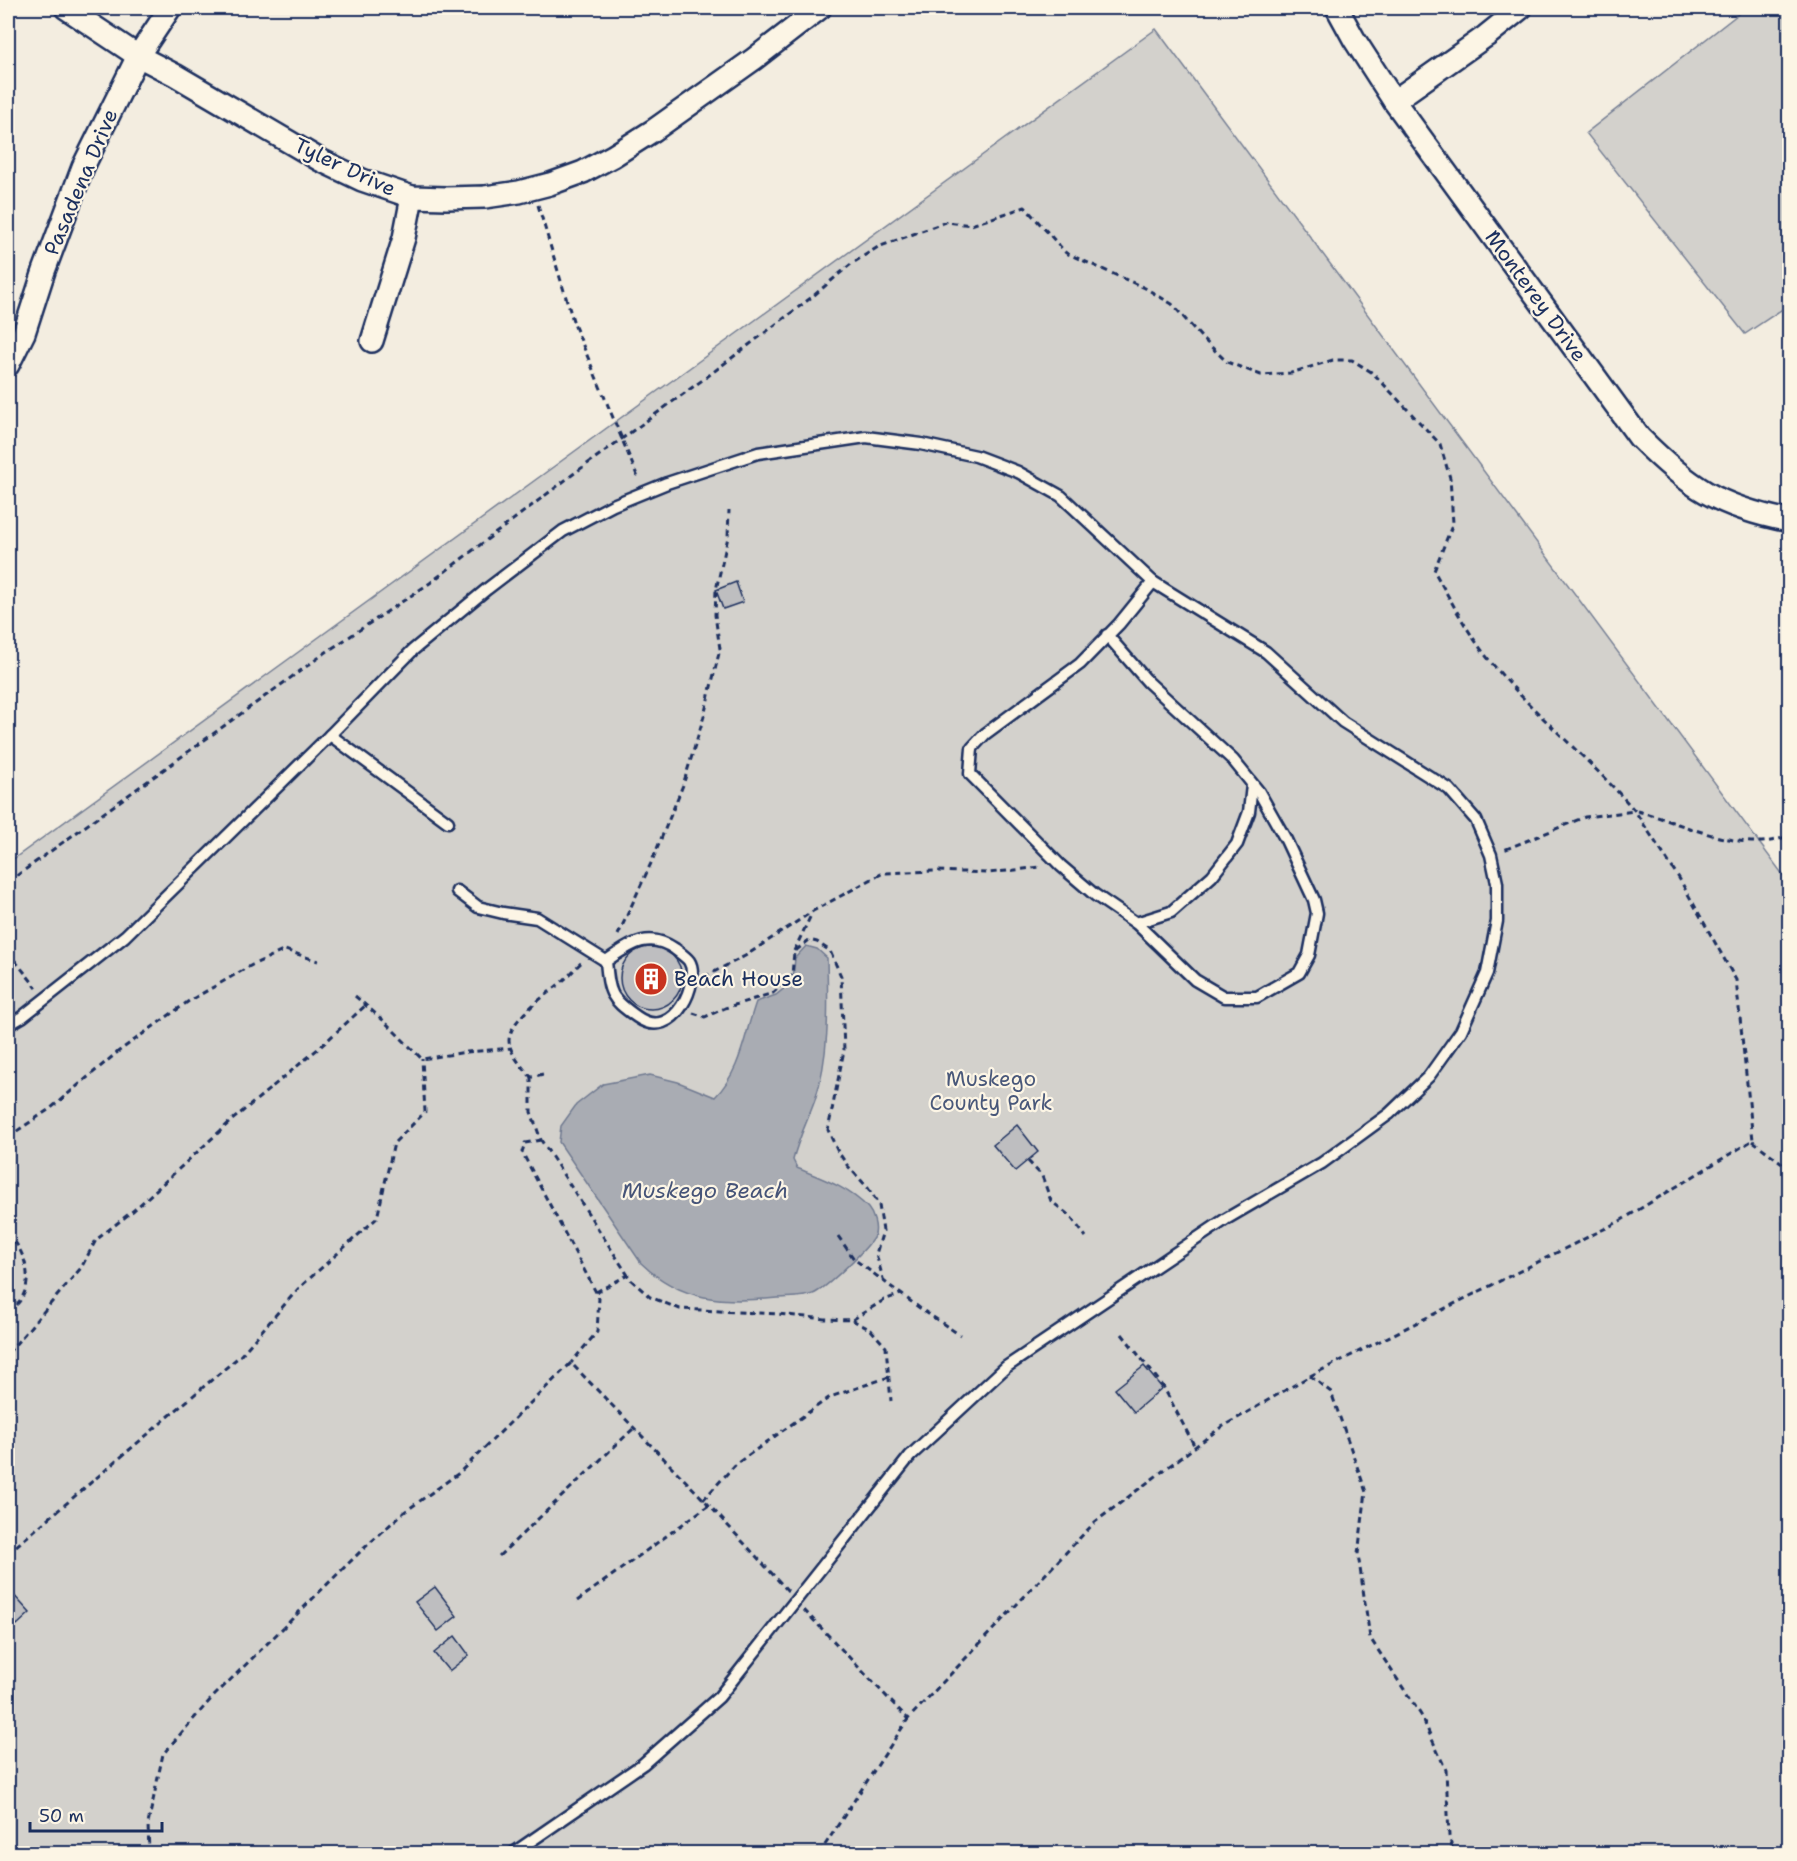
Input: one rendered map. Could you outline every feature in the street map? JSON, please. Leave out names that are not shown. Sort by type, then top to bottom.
[{"type":"street","name":"Tyler Drive","points":[[66,8],[138,56],[175,75],[320,160],[362,180],[412,197],[485,197],[533,189],[583,172],[613,156],[754,59],[820,8]]},
{"type":"street","name":"Pasadena Drive","points":[[8,365],[24,333],[44,271],[83,167],[138,56],[170,8]]},
{"type":"street","name":"Monterey Drive","points":[[1337,8],[1394,101],[1639,437],[1671,469],[1706,494],[1750,511],[1790,520]]},
{"type":"street","points":[[1394,101],[1521,8]]},
{"type":"street","points":[[372,340],[404,238],[412,197]]},
{"type":"lane","points":[[8,1025],[46,999],[124,936],[330,735],[412,650],[563,531],[613,505],[645,492],[758,453],[866,437],[921,444],[976,456],[1018,472],[1061,496],[1153,582],[1266,652],[1343,722],[1449,789],[1476,820],[1491,855],[1497,883],[1497,921],[1487,973],[1461,1031],[1429,1076],[1389,1114],[1322,1163],[1226,1219],[1006,1368],[910,1456],[719,1698],[643,1764],[512,1854]]},
{"type":"lane","points":[[1107,635],[1148,682],[1233,760],[1259,792],[1286,840],[1314,900],[1317,913],[1309,955],[1299,973],[1257,997],[1224,998],[1195,980],[1136,923],[1095,895],[1061,866],[970,774],[972,748],[985,734],[1080,664],[1107,635],[1119,624],[1153,582]]},
{"type":"lane","points":[[330,735],[448,822]]},
{"type":"lane","points":[[1136,923],[1171,912],[1212,876],[1237,844],[1249,812],[1252,785]]},
{"type":"lane","points":[[457,891],[478,907],[537,918],[606,961]]},
{"type":"lane","points":[[646,939],[665,942],[690,962],[692,973],[680,1009],[668,1022],[656,1025],[645,1023],[614,1000],[608,983],[606,961],[631,944],[646,939]]},
{"type":"path","points":[[533,189],[574,324],[621,440],[645,492]]},
{"type":"path","points":[[8,882],[325,653],[430,583],[812,297],[851,264],[878,247],[946,222],[971,225],[1025,207],[1066,253],[1145,288],[1172,304],[1201,338],[1227,362],[1261,375],[1291,373],[1333,360],[1352,360],[1373,373],[1440,444],[1450,478],[1453,523],[1434,571],[1474,641],[1495,668],[1615,787],[1635,811],[1680,878],[1736,980],[1753,1140],[1790,1169]]},
{"type":"path","points":[[606,961],[652,861],[683,785],[705,716],[720,650],[715,615],[716,590],[728,537],[729,510]]},
{"type":"path","points":[[1491,855],[1585,817],[1635,811],[1661,817],[1717,837],[1760,843],[1779,840],[1790,835]]},
{"type":"path","points":[[689,984],[746,956],[813,911],[883,873],[935,871],[989,873],[1061,866]]},
{"type":"path","points":[[680,1009],[705,1017],[725,1008],[773,993],[792,975],[794,952],[813,911]]},
{"type":"path","points":[[794,952],[809,940],[817,942],[830,951],[841,976],[844,1050],[828,1130],[847,1165],[868,1188],[879,1205],[883,1231],[876,1254],[884,1282]]},
{"type":"path","points":[[8,1137],[51,1108],[119,1051],[180,1007],[243,970],[285,950],[318,961]]},
{"type":"path","points":[[8,952],[46,999]]},
{"type":"path","points":[[591,952],[566,979],[522,1016],[509,1040],[531,1077],[531,1112],[541,1140],[628,1275],[650,1297],[680,1309],[852,1320],[872,1330],[886,1347],[891,1401]]},
{"type":"path","points":[[8,1553],[241,1355],[298,1289],[377,1218],[394,1143],[425,1112],[422,1059],[356,996]]},
{"type":"path","points":[[8,1353],[81,1268],[96,1240],[366,1005]]},
{"type":"path","points":[[422,1059],[512,1048]]},
{"type":"path","points":[[531,1077],[543,1074]]},
{"type":"path","points":[[149,1854],[148,1824],[164,1754],[204,1707],[361,1551],[403,1513],[459,1473],[571,1363],[597,1332],[599,1298],[522,1152],[525,1143],[541,1140]]},
{"type":"path","points":[[819,1854],[908,1719],[1095,1522],[1194,1446],[1272,1396],[1620,1221],[1753,1140]]},
{"type":"path","points":[[1028,1161],[1042,1176],[1051,1201],[1070,1216],[1086,1237]]},
{"type":"path","points":[[8,1233],[17,1243],[25,1260],[26,1284],[22,1298],[8,1313]]},
{"type":"path","points":[[838,1236],[854,1259],[960,1335]]},
{"type":"path","points":[[596,1292],[628,1275]]},
{"type":"path","points":[[852,1320],[884,1300],[901,1294]]},
{"type":"path","points":[[1122,1334],[1163,1386],[1194,1446]]},
{"type":"path","points":[[571,1363],[709,1505],[908,1719]]},
{"type":"path","points":[[1310,1376],[1331,1392],[1366,1492],[1358,1554],[1370,1638],[1421,1715],[1446,1770],[1449,1836],[1454,1854]]},
{"type":"path","points":[[703,1500],[736,1464],[830,1396],[889,1377]]},
{"type":"path","points":[[499,1556],[634,1428]]},
{"type":"path","points":[[577,1601],[709,1505]]},
{"type":"green space","points":[[1746,8],[1789,8],[1790,304],[1745,334],[1586,133]]},
{"type":"green space","name":"Muskego County Park","points":[[1156,29],[1789,883],[1789,1853],[8,1853],[8,863]]},
{"type":"water","name":"Muskego Beach","points":[[806,946],[817,949],[827,958],[826,1047],[820,1083],[793,1160],[797,1168],[835,1184],[861,1201],[873,1217],[875,1234],[847,1267],[813,1294],[739,1300],[688,1293],[656,1276],[641,1263],[559,1142],[561,1126],[576,1105],[603,1084],[650,1075],[678,1082],[715,1097],[731,1076],[756,1002],[776,995],[793,981],[795,958]]},
{"type":"building","points":[[736,582],[743,602],[723,609],[716,590]]},
{"type":"building","name":"Beach House","points":[[651,947],[673,956],[682,978],[673,1000],[651,1009],[629,1000],[620,978],[629,956]]},
{"type":"building","points":[[1017,1125],[1038,1152],[1015,1171],[993,1145]]},
{"type":"building","points":[[1144,1366],[1162,1388],[1134,1412],[1115,1389]]},
{"type":"building","points":[[435,1587],[457,1616],[438,1631],[415,1602]]},
{"type":"building","points":[[11,1592],[30,1613],[17,1625],[8,1614],[8,1595]]},
{"type":"building","points":[[455,1636],[469,1655],[449,1671],[434,1653]]},
{"type":"place","name":"Beach House","points":[[651,979]]}]
